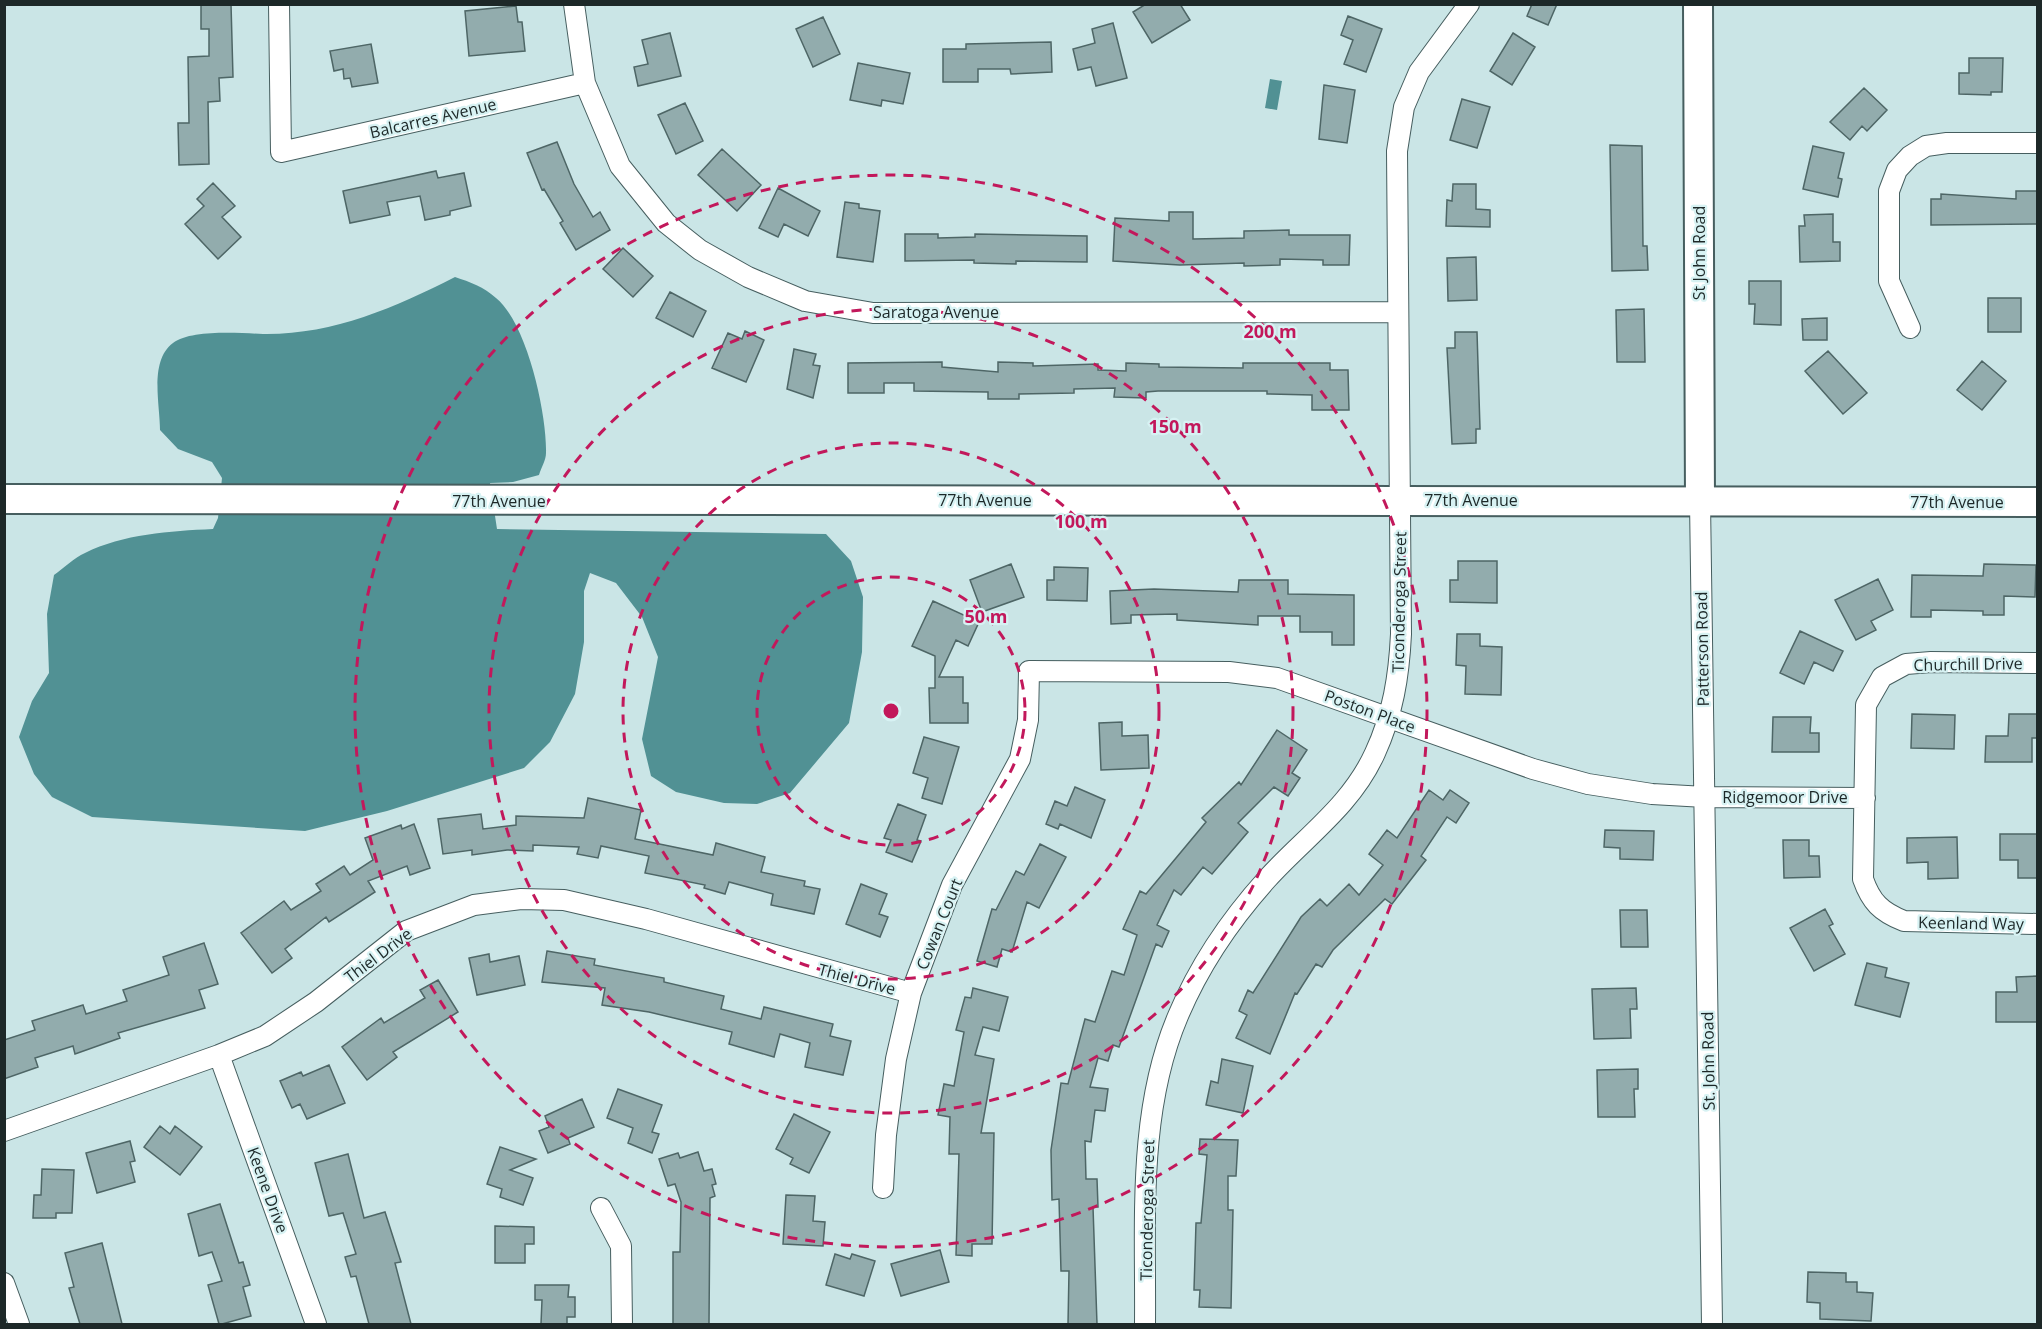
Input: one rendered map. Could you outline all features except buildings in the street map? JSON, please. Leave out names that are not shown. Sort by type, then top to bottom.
[{"type":"street","name":"Balcarres Avenue","points":[[279,4],[281,152],[585,83]]},
{"type":"street","name":"Saratoga Avenue","points":[[574,4],[585,83],[620,166],[666,224],[709,256],[748,277],[805,301],[873,313],[1398,312]]},
{"type":"street","name":"Ticonderoga Street","points":[[1145,1324],[1146,1177],[1149,1134],[1160,1071],[1178,1016],[1210,957],[1238,913],[1268,877],[1330,819],[1353,790],[1375,754],[1389,718],[1398,681],[1401,634],[1397,151],[1404,107],[1419,72],[1469,4]]},
{"type":"street","name":"St John Road","points":[[1698,4],[1700,502]]},
{"type":"street","points":[[1910,328],[1889,281],[1889,191],[1897,170],[1910,156],[1926,146],[1947,143],[2037,143]]},
{"type":"street","name":"77th Avenue","points":[[4,500],[2037,502]]},
{"type":"street","name":"Patterson Road","points":[[1700,502],[1705,797]]},
{"type":"street","name":"Churchill Drive","points":[[1864,798],[1866,705],[1882,677],[1906,664],[1931,662],[2037,663]]},
{"type":"street","name":"Poston Place","points":[[1029,671],[1229,672],[1277,678],[1533,769],[1588,784],[1652,794],[1705,797]]},
{"type":"street","name":"Cowan Court","points":[[883,1188],[886,1135],[896,1059],[911,993],[952,885],[1020,759],[1029,720],[1029,671]]},
{"type":"street","name":"Ridgemoor Drive","points":[[1705,797],[1864,798]]},
{"type":"street","name":"St. John Road","points":[[1705,797],[1712,1324]]},
{"type":"street","name":"Keenland Way","points":[[1864,798],[1863,879],[1870,899],[1885,914],[1904,921],[1929,923],[2037,924]]},
{"type":"street","name":"Thiel Drive","points":[[4,1131],[219,1055],[265,1036],[316,1002],[406,931],[474,904],[521,899],[564,900],[646,919],[911,993]]},
{"type":"street","name":"Keene Drive","points":[[219,1055],[316,1324]]},
{"type":"street","points":[[601,1208],[621,1246],[622,1324]]},
{"type":"street","points":[[4,1283],[19,1324]]},
{"type":"water","points":[[1270,79],[1282,81],[1277,110],[1265,108]]},
{"type":"water","points":[[455,277],[487,291],[507,310],[526,348],[543,416],[546,453],[539,475],[513,482],[490,483],[497,529],[826,534],[851,561],[863,597],[862,652],[849,723],[790,793],[757,804],[724,803],[676,792],[651,776],[642,739],[658,657],[642,617],[616,583],[590,573],[584,591],[584,642],[575,694],[550,742],[524,768],[387,811],[305,831],[92,817],[52,797],[34,774],[19,737],[32,701],[49,673],[47,614],[54,575],[85,553],[100,547],[147,535],[213,529],[218,518],[222,478],[212,462],[178,449],[160,430],[158,372],[166,351],[173,343],[181,339],[204,334],[289,333],[338,325],[386,309]]}]
